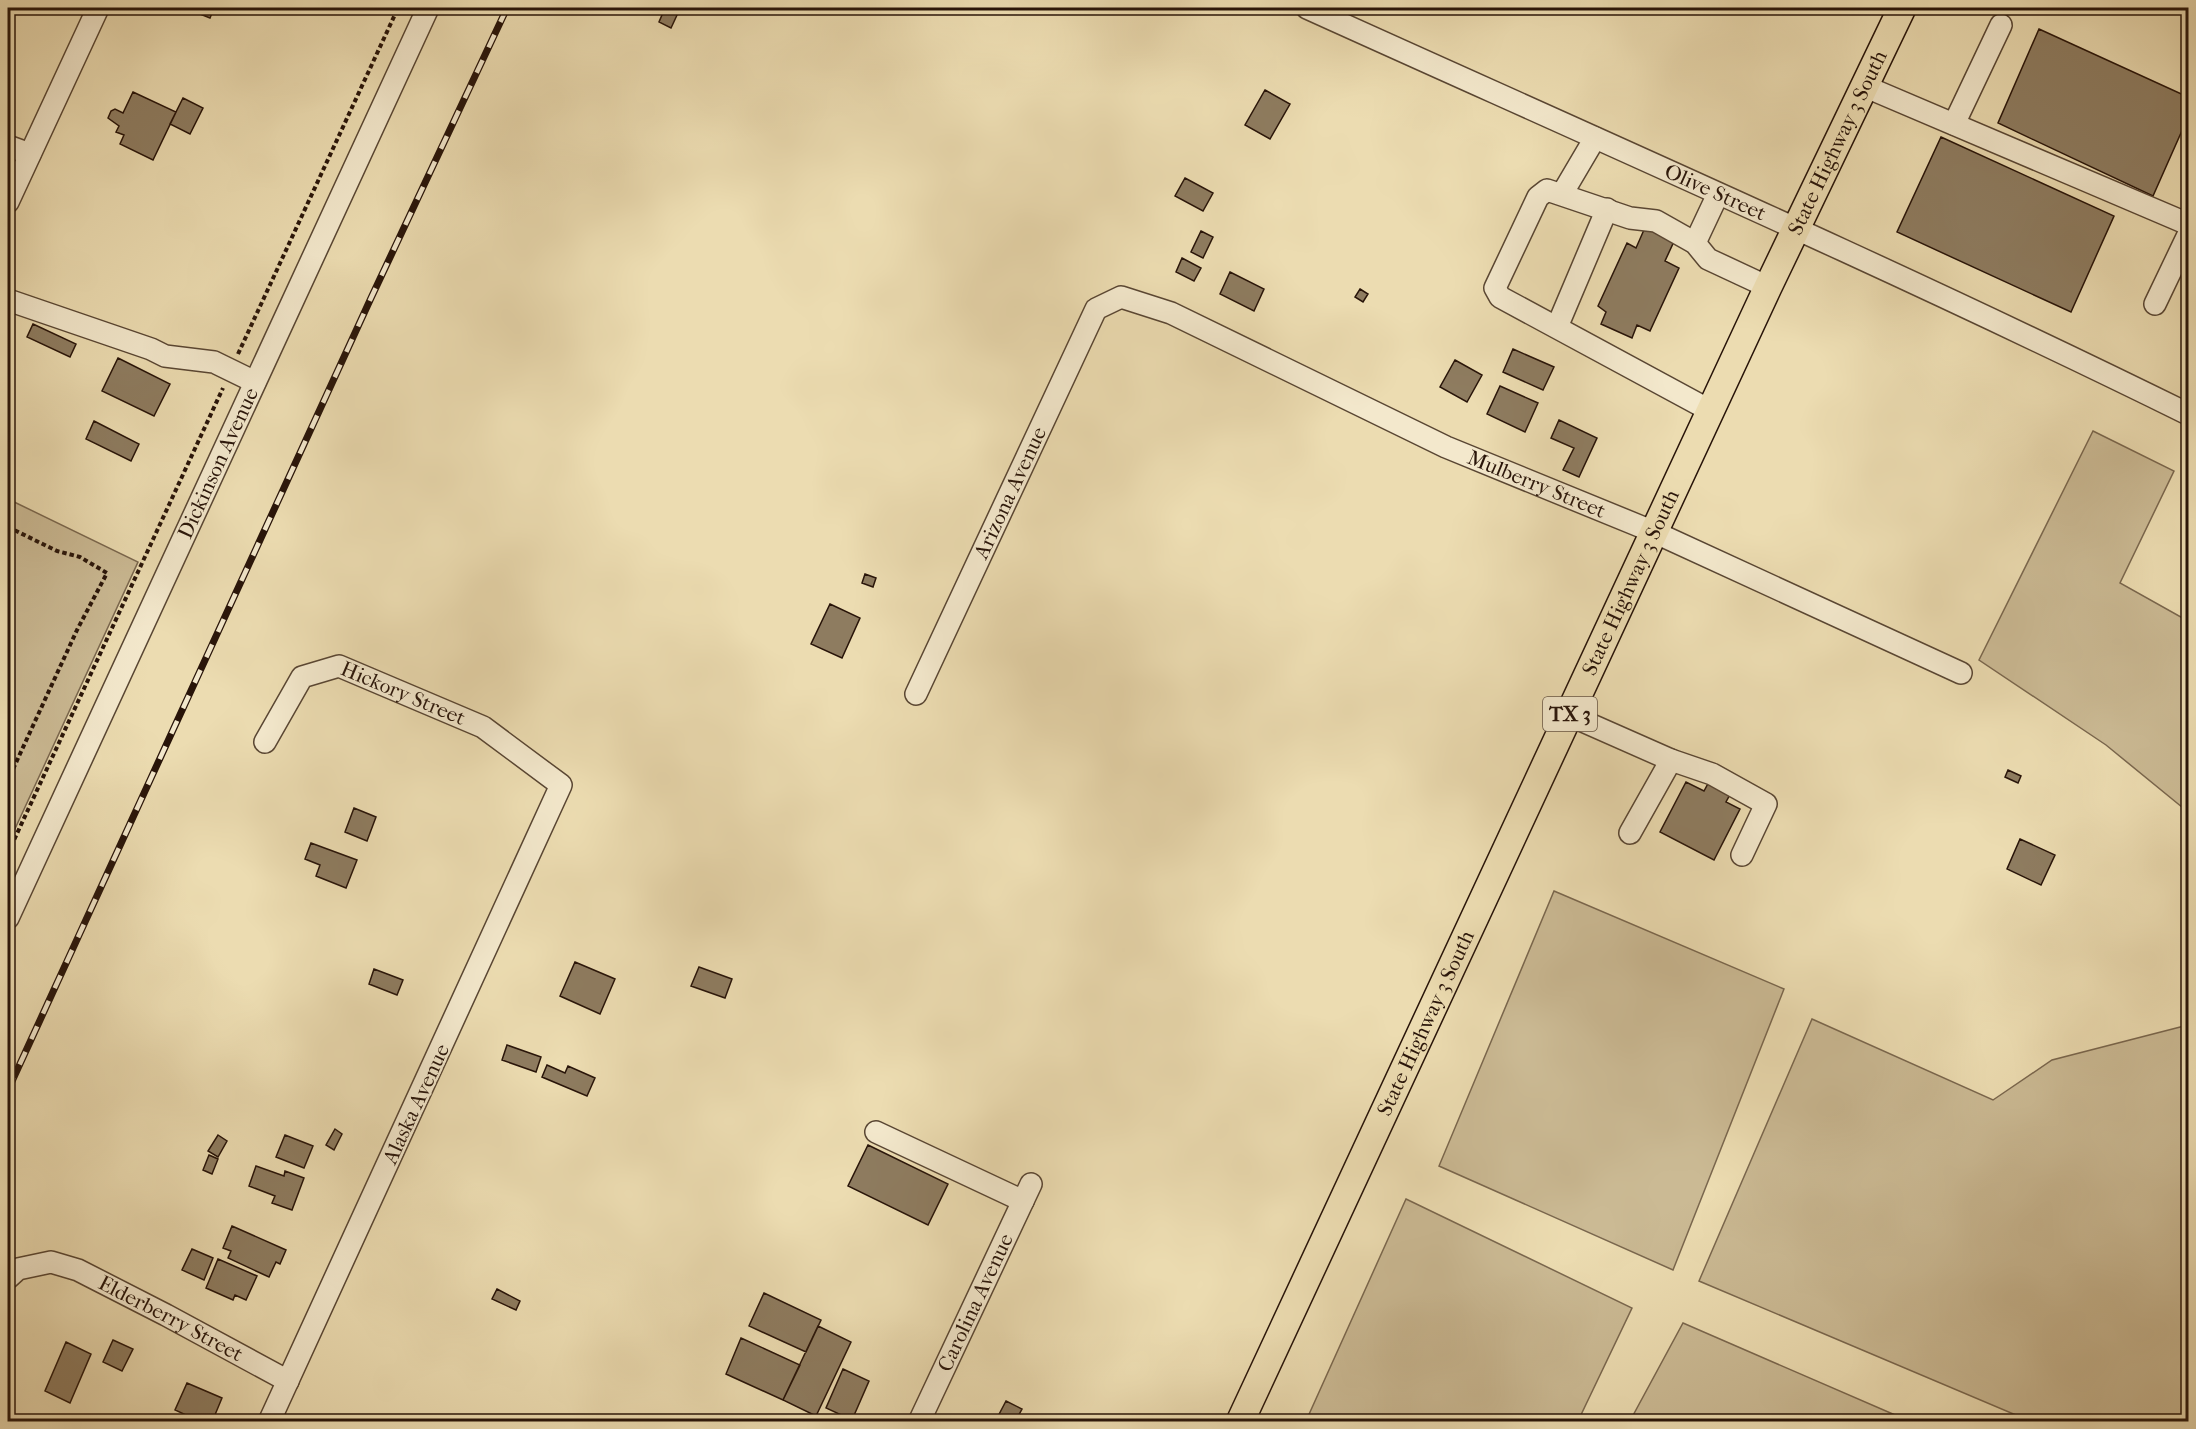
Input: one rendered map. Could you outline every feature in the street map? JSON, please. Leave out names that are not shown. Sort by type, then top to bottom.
[{"type":"main road","name":"State Highway 3 South","points":[[1240,1422],[1768,287],[1902,8]]},
{"type":"street","points":[[8,202],[98,8]]},
{"type":"street","name":"Dickinson Avenue","points":[[8,918],[428,8]]},
{"type":"street","name":"Olive Street","points":[[1307,8],[1796,229],[2188,414]]},
{"type":"street","points":[[1954,124],[2001,25]]},
{"type":"street","points":[[1864,86],[2188,224]]},
{"type":"street","points":[[1562,194],[1595,138]]},
{"type":"street","points":[[8,146],[30,154]]},
{"type":"street","points":[[1711,411],[1500,297],[1495,288],[1538,197],[1547,190],[1630,218],[1656,221],[1695,243],[1708,259],[1768,287]]},
{"type":"street","points":[[1695,243],[1718,194]]},
{"type":"street","points":[[1557,327],[1607,209]]},
{"type":"street","points":[[2155,304],[2188,235]]},
{"type":"street","name":"Mulberry Street","points":[[1114,300],[1121,297],[1171,313],[1446,447],[1654,532],[1961,673]]},
{"type":"street","points":[[8,300],[151,349],[165,356],[214,362],[255,382]]},
{"type":"street","name":"Arizona Avenue","points":[[916,694],[1096,309],[1114,300]]},
{"type":"street","name":"Hickory Street","points":[[265,742],[302,677],[339,666],[483,727],[561,785]]},
{"type":"street","points":[[1569,715],[1671,760],[1712,774],[1766,804],[1742,855]]},
{"type":"street","points":[[1630,833],[1671,760]]},
{"type":"street","name":"Alaska Avenue","points":[[269,1422],[561,785]]},
{"type":"street","name":"Carolina Avenue","points":[[876,1132],[1027,1192],[919,1422]]},
{"type":"street","name":"Elderberry Street","points":[[8,1278],[18,1269],[51,1262],[87,1275],[288,1381]]},
{"type":"path","points":[[8,853],[399,8]]},
{"type":"path","points":[[8,526],[57,551],[80,557],[107,573],[77,630],[8,780]]},
{"type":"shaded area","points":[[2093,431],[2174,471],[2120,583],[2188,621],[2188,812],[2106,745],[1979,660]]},
{"type":"shaded area","points":[[8,499],[138,562],[8,844]]},
{"type":"shaded area","points":[[1554,891],[1784,989],[1673,1270],[1439,1166]]},
{"type":"shaded area","points":[[1812,1019],[1993,1100],[2052,1060],[2188,1025],[2188,1421],[2030,1421],[1699,1281]]},
{"type":"shaded area","points":[[1406,1199],[1632,1308],[1578,1421],[1306,1421]]},
{"type":"shaded area","points":[[1683,1323],[1909,1421],[1630,1421]]},
{"type":"building","points":[[185,8],[214,8],[210,18]]},
{"type":"building","points":[[665,8],[678,13],[671,28],[659,22]]},
{"type":"building","points":[[2039,29],[2188,97],[2188,117],[2153,196],[1998,123]]},
{"type":"building","points":[[1265,90],[1290,104],[1270,139],[1245,125]]},
{"type":"building","points":[[133,92],[176,112],[153,160],[120,144],[124,135],[116,132],[119,126],[108,118],[111,111],[115,109],[123,113]]},
{"type":"building","points":[[183,98],[203,108],[190,134],[170,124]]},
{"type":"building","points":[[1941,137],[2114,216],[2071,312],[1897,232]]},
{"type":"building","points":[[1185,178],[1213,193],[1203,211],[1175,196]]},
{"type":"building","points":[[1647,223],[1676,237],[1665,261],[1679,268],[1650,331],[1637,325],[1632,338],[1601,324],[1606,312],[1598,306],[1627,243],[1636,248]]},
{"type":"building","points":[[1201,231],[1213,237],[1203,258],[1191,252]]},
{"type":"building","points":[[1182,258],[1201,268],[1194,281],[1176,272]]},
{"type":"building","points":[[1230,272],[1264,289],[1254,311],[1220,294]]},
{"type":"building","points":[[1360,289],[1368,294],[1363,302],[1355,297]]},
{"type":"building","points":[[33,324],[76,344],[70,357],[27,337]]},
{"type":"building","points":[[1513,349],[1554,367],[1543,390],[1503,372]]},
{"type":"building","points":[[118,358],[170,384],[154,416],[102,391]]},
{"type":"building","points":[[1455,360],[1482,375],[1467,402],[1440,387]]},
{"type":"building","points":[[1500,386],[1538,403],[1525,432],[1487,414]]},
{"type":"building","points":[[1559,420],[1597,438],[1579,477],[1563,470],[1574,448],[1551,438]]},
{"type":"building","points":[[94,421],[139,444],[131,461],[86,439]]},
{"type":"building","points":[[865,574],[876,578],[873,587],[862,583]]},
{"type":"building","points":[[830,604],[860,618],[842,658],[811,644]]},
{"type":"building","points":[[2008,770],[2021,776],[2018,783],[2005,777]]},
{"type":"building","points":[[1711,778],[1733,789],[1726,802],[1740,809],[1714,860],[1660,832],[1686,782],[1704,791]]},
{"type":"building","points":[[354,808],[376,817],[367,841],[345,832]]},
{"type":"building","points":[[2020,839],[2055,855],[2041,885],[2007,869]]},
{"type":"building","points":[[311,843],[357,860],[346,888],[316,876],[320,865],[305,859]]},
{"type":"building","points":[[575,962],[615,979],[600,1014],[560,996]]},
{"type":"building","points":[[699,967],[732,979],[725,998],[691,986]]},
{"type":"building","points":[[374,969],[403,980],[397,995],[369,984]]},
{"type":"building","points":[[507,1045],[541,1057],[536,1072],[502,1060]]},
{"type":"building","points":[[547,1065],[565,1073],[568,1066],[595,1078],[587,1096],[542,1077]]},
{"type":"building","points":[[335,1129],[342,1134],[334,1150],[326,1145]]},
{"type":"building","points":[[218,1135],[227,1141],[218,1157],[208,1151]]},
{"type":"building","points":[[285,1135],[313,1146],[304,1168],[276,1157]]},
{"type":"building","points":[[868,1145],[948,1184],[928,1225],[848,1186]]},
{"type":"building","points":[[209,1155],[218,1159],[212,1174],[203,1170]]},
{"type":"building","points":[[256,1166],[284,1176],[285,1171],[304,1178],[292,1210],[272,1203],[275,1196],[249,1186]]},
{"type":"building","points":[[232,1226],[286,1250],[280,1264],[276,1262],[269,1277],[228,1258],[231,1251],[223,1248]]},
{"type":"building","points":[[192,1249],[213,1258],[204,1280],[182,1270]]},
{"type":"building","points":[[218,1259],[257,1276],[246,1300],[235,1295],[233,1300],[206,1288]]},
{"type":"building","points":[[497,1289],[520,1301],[516,1310],[492,1299]]},
{"type":"building","points":[[764,1293],[821,1320],[806,1352],[749,1326]]},
{"type":"building","points":[[818,1326],[851,1342],[816,1416],[783,1400]]},
{"type":"building","points":[[741,1338],[800,1365],[783,1400],[726,1374]]},
{"type":"building","points":[[113,1340],[133,1349],[122,1371],[103,1362]]},
{"type":"building","points":[[66,1342],[91,1354],[70,1403],[45,1391]]},
{"type":"building","points":[[843,1369],[869,1381],[852,1420],[826,1408]]},
{"type":"building","points":[[187,1383],[222,1398],[212,1422],[201,1422],[175,1410]]},
{"type":"building","points":[[1006,1401],[1022,1409],[1015,1422],[995,1422]]},
{"type":"building","points":[[1027,1415],[1042,1422],[1023,1422]]},
{"type":"railway","points":[[8,1090],[371,298],[507,8]]}]
